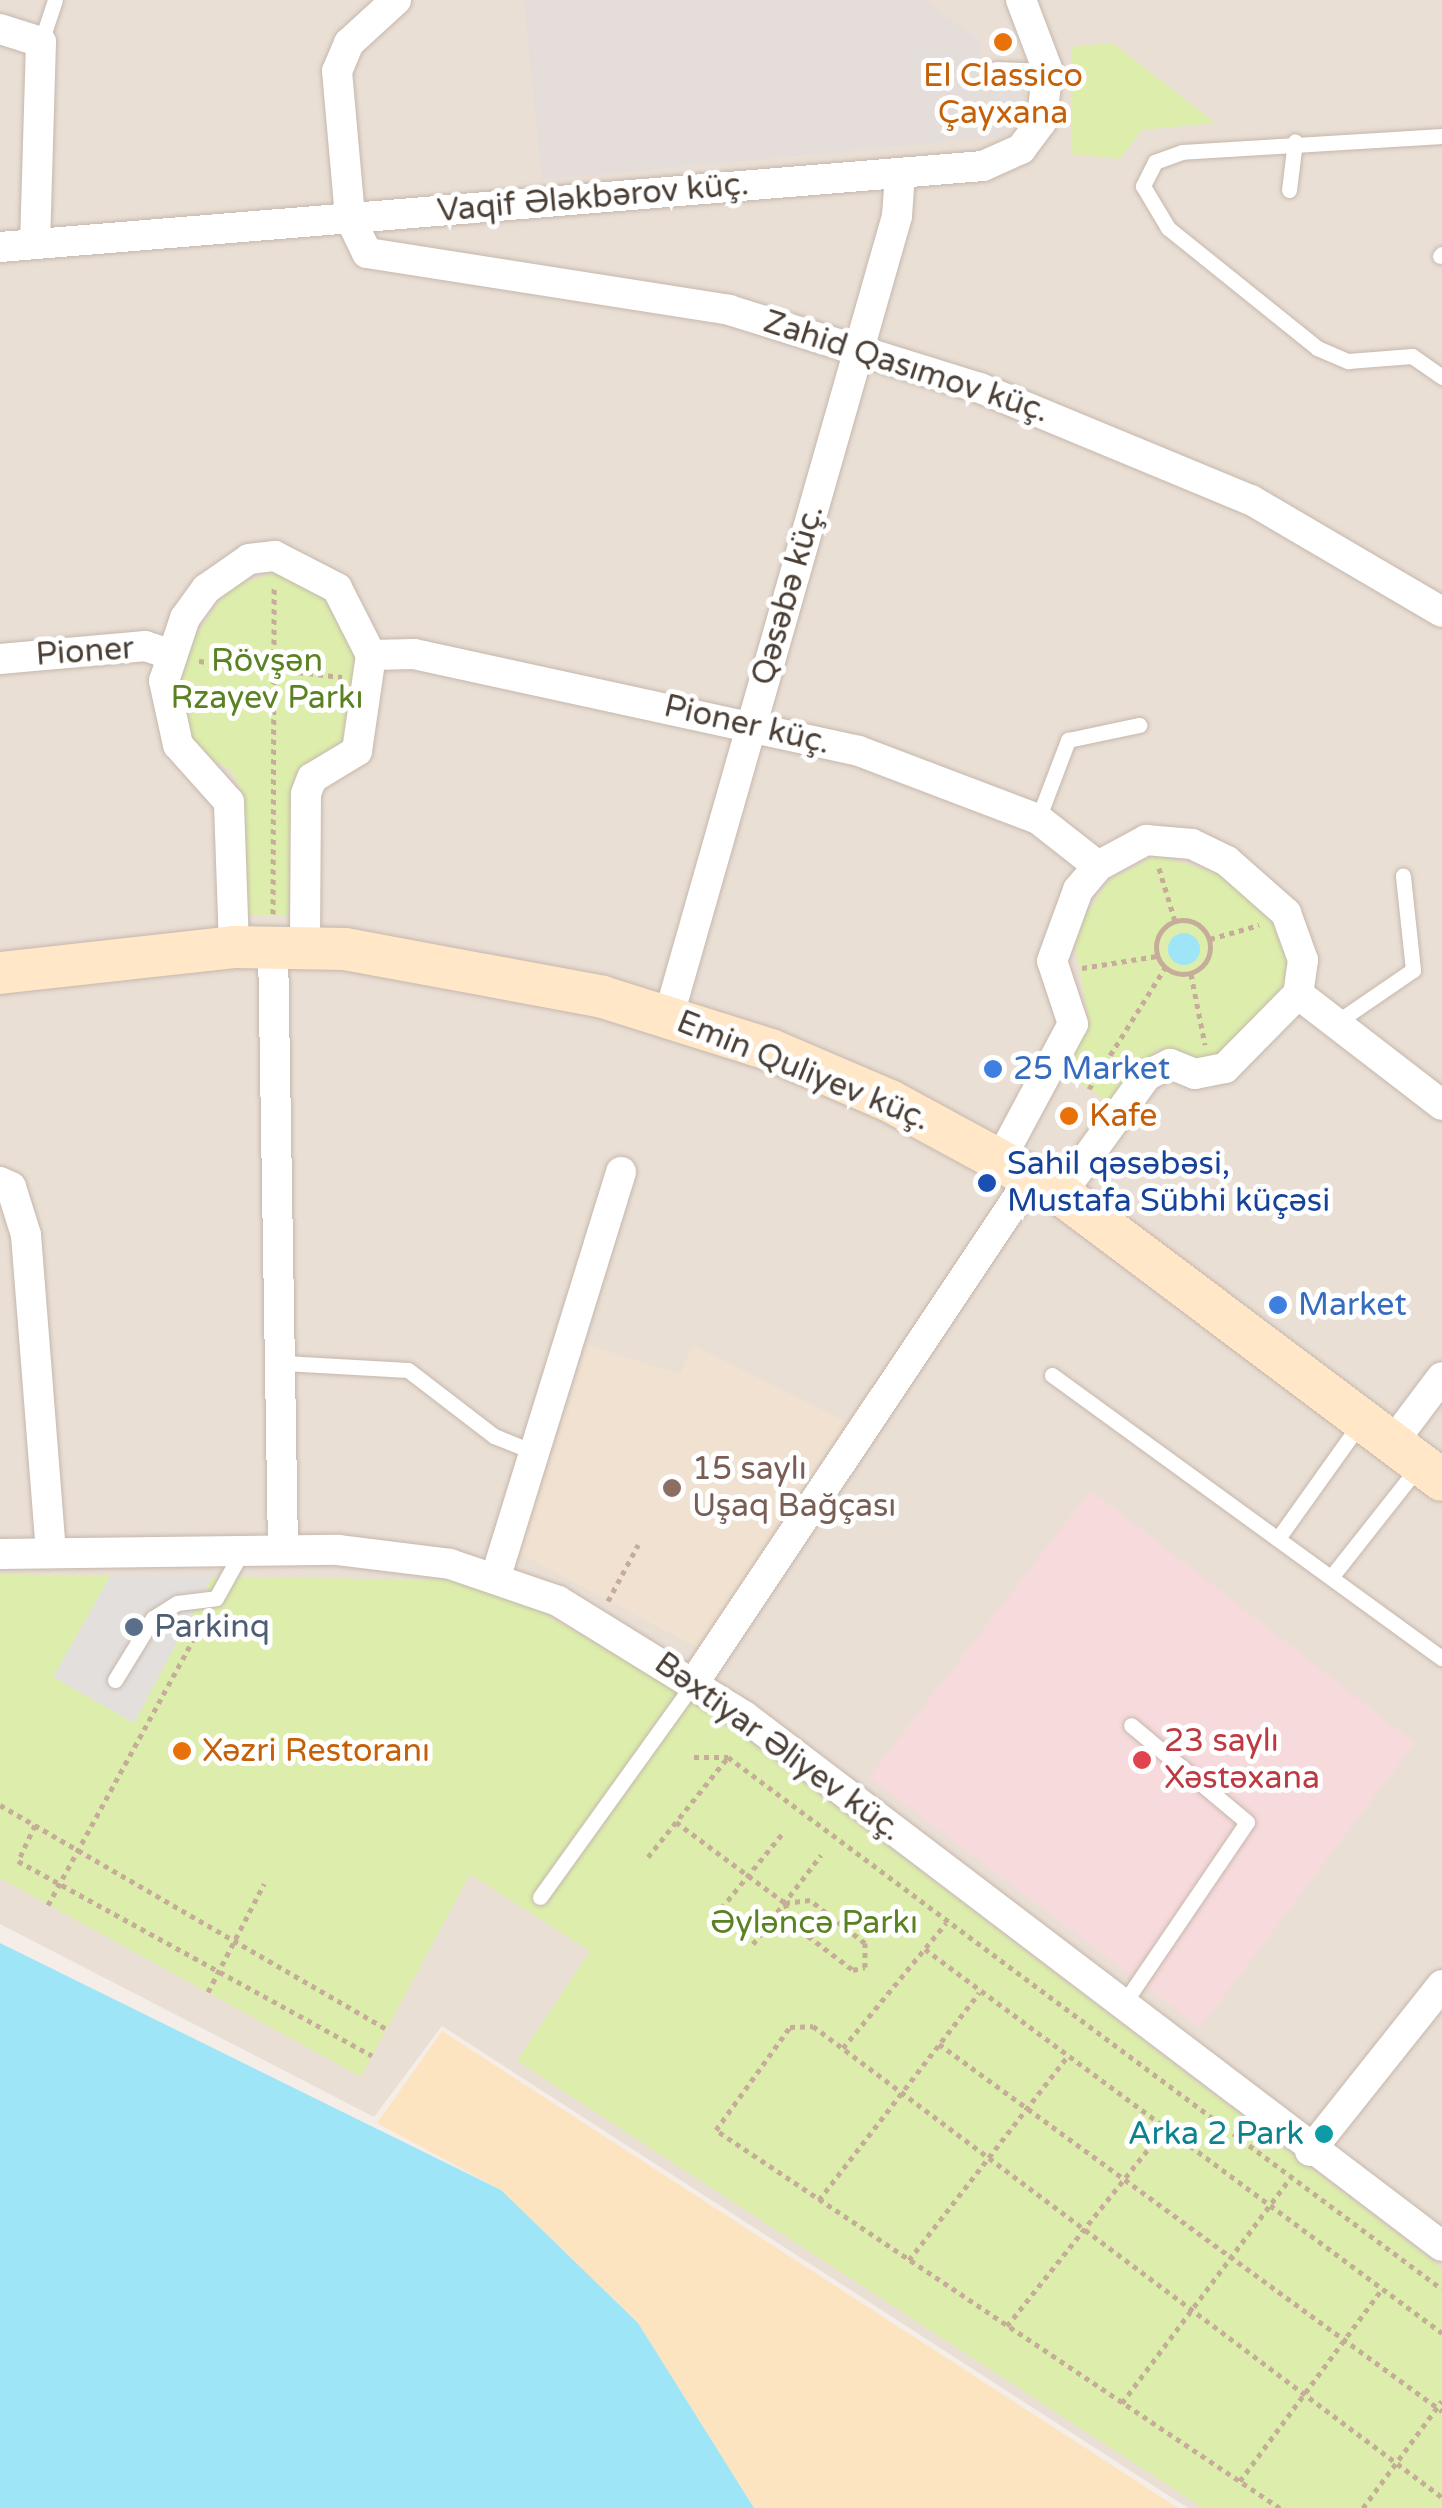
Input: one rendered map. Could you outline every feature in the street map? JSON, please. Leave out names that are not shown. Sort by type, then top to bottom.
[{"type":"street","points":[[350,218],[340,55],[396,0]]},
{"type":"street","name":"Vaqif Ələkbərov küç.","points":[[0,247],[983,166],[1021,150],[1042,122],[1048,71],[1021,0]]},
{"type":"street","points":[[0,29],[41,42],[35,244]]},
{"type":"street","name":"Qəsəbə küç.","points":[[669,1015],[860,348],[900,174]]},
{"type":"street","name":"Zahid Qasımov küç.","points":[[350,218],[367,253],[388,259],[664,297],[860,348],[1167,462],[1315,532],[1442,612]]},
{"type":"street","points":[[271,947],[312,778],[357,751],[366,666],[337,588],[274,556],[249,559],[206,589],[174,656],[164,700],[178,745],[229,802],[271,947],[284,1363],[283,1548]]},
{"type":"street","name":"Pioner","points":[[0,659],[145,646],[174,656]]},
{"type":"street","name":"Pioner küç.","points":[[366,666],[414,654],[750,724],[860,751],[1038,819],[1098,866]]},
{"type":"street","points":[[695,1681],[1031,1176],[1147,1075],[1170,1064],[1194,1074],[1225,1068],[1298,994],[1303,960],[1286,913],[1227,861],[1169,838],[1098,866],[1054,942],[1052,960],[1073,1007],[1067,1044],[1031,1176]]},
{"type":"street","name":"Emin Quliyev küç.","points":[[0,973],[271,947],[526,980],[669,1015],[838,1078],[1031,1176],[1405,1452]]},
{"type":"street","points":[[1298,994],[1442,1106]]},
{"type":"street","points":[[496,1576],[621,1172]]},
{"type":"street","points":[[0,1182],[11,1187],[26,1235],[51,1553]]},
{"type":"street","points":[[1405,1452],[1442,1377]]},
{"type":"street","name":"Bəxtiyar Əliyev küç.","points":[[0,1554],[283,1548],[400,1556],[496,1576],[598,1622],[695,1681],[1310,2151],[1442,2246]]},
{"type":"street","points":[[1310,2151],[1442,1985]]},
{"type":"lane","points":[[41,42],[54,0]]},
{"type":"lane","points":[[996,69],[1048,71]]},
{"type":"lane","points":[[1442,136],[1295,141],[1165,155],[1145,174],[1147,199],[1168,228],[1318,348],[1348,361],[1412,356],[1442,377]]},
{"type":"lane","points":[[1289,190],[1295,141]]},
{"type":"lane","points":[[1038,819],[1068,740],[1139,725]]},
{"type":"lane","points":[[1338,1022],[1412,970],[1403,876]]},
{"type":"lane","points":[[284,1363],[408,1370],[494,1436],[536,1453]]},
{"type":"lane","points":[[1052,1375],[1442,1658]]},
{"type":"lane","points":[[1279,1537],[1405,1452]]},
{"type":"lane","points":[[1332,1576],[1405,1452]]},
{"type":"lane","points":[[115,1680],[165,1608],[216,1598],[244,1548]]},
{"type":"lane","points":[[540,1897],[695,1681]]},
{"type":"lane","points":[[1122,2006],[1247,1822],[1131,1725]]},
{"type":"path","points":[[271,947],[274,572]]},
{"type":"path","points":[[174,656],[274,674],[366,666]]},
{"type":"path","points":[[1155,855],[1175,921]]},
{"type":"path","points":[[1189,920],[1210,940],[1210,954],[1192,974],[1165,968],[1157,956],[1156,941],[1175,921],[1189,920]]},
{"type":"path","points":[[1210,940],[1272,921]]},
{"type":"path","points":[[1074,969],[1157,956]]},
{"type":"path","points":[[1089,1089],[1165,968]]},
{"type":"path","points":[[1192,974],[1208,1060]]},
{"type":"path","points":[[598,1622],[638,1545]]},
{"type":"path","points":[[48,1905],[216,1598]]},
{"type":"path","points":[[694,1757],[728,1757],[1442,2289]]},
{"type":"path","points":[[648,1857],[728,1757]]},
{"type":"path","points":[[0,1805],[386,2028]]},
{"type":"path","points":[[676,1822],[785,1902],[792,1924],[853,1970],[865,1967],[864,1943],[810,1900],[785,1902]]},
{"type":"path","points":[[35,1825],[18,1861],[372,2056]]},
{"type":"path","points":[[715,1916],[783,1833]]},
{"type":"path","points":[[754,1944],[821,1855]]},
{"type":"path","points":[[208,1992],[264,1884]]},
{"type":"path","points":[[843,2048],[946,1923]]},
{"type":"path","points":[[924,1950],[1442,2333]]},
{"type":"path","points":[[818,2200],[979,1992]]},
{"type":"path","points":[[1280,2508],[818,2200],[714,2123],[798,2021],[843,2048],[1442,2497]]},
{"type":"path","points":[[939,2044],[1440,2409]]},
{"type":"path","points":[[908,2260],[1067,2057]]},
{"type":"path","points":[[1006,2326],[1164,2129]]},
{"type":"path","points":[[1122,2403],[1310,2151]]},
{"type":"path","points":[[1240,2481],[1382,2289]]},
{"type":"path","points":[[1363,2508],[1440,2409],[1442,2400]]},
{"type":"shaded area","points":[[0,0],[1442,0],[1442,2508],[1188,2508],[442,2026],[374,2117],[0,1924]]},
{"type":"shaded area","points":[[524,0],[924,0],[980,41],[979,86],[1025,88],[1027,119],[1006,136],[542,180]]},
{"type":"shaded area","name":"15 saylı Uşaq Bağçası","points":[[587,1345],[680,1374],[693,1345],[847,1422],[698,1648],[520,1554]]},
{"type":"shaded area","name":"23 saylı Xəstəxana","points":[[1091,1490],[1415,1743],[1200,2028],[869,1777]]},
{"type":"shaded area","name":"Parkinq","points":[[111,1575],[213,1576],[134,1723],[53,1677]]},
{"type":"green space","points":[[1113,43],[1215,123],[1142,130],[1120,159],[1071,154],[1071,47]]},
{"type":"green space","name":"Rövşən Rzayev Parkı","points":[[275,572],[330,598],[355,643],[360,677],[349,734],[296,779],[297,915],[245,916],[241,790],[232,771],[192,747],[177,693],[180,658],[228,588]]},
{"type":"green space","points":[[1155,855],[1218,873],[1272,921],[1289,963],[1285,983],[1226,1053],[1208,1060],[1157,1049],[1112,1104],[1062,1072],[1089,1020],[1073,935],[1108,881]]},
{"type":"green space","name":"Əyləncə Parkı","points":[[0,1574],[453,1580],[515,1597],[701,1704],[1442,2268],[1442,2508],[1203,2508],[517,2061],[590,1951],[470,1874],[361,2077],[0,1878]]},
{"type":"sand","points":[[442,2031],[1178,2508],[754,2508],[638,2323],[501,2190],[377,2123]]},
{"type":"water","points":[[1184,933],[1195,938],[1200,949],[1195,960],[1184,965],[1173,960],[1168,949],[1173,938]]},
{"type":"water","points":[[0,1943],[501,2190],[638,2323],[754,2508],[0,2508]]},
{"type":"place","name":"El Classico Çayxana","points":[[1003,42]]},
{"type":"place","name":"25 Market","points":[[993,1069]]},
{"type":"place","name":"Kafe","points":[[1069,1116]]},
{"type":"place","name":"Sahil qəsəbəsi, Mustafa Sübhi küçəsi","points":[[987,1183]]},
{"type":"place","name":"Market","points":[[1278,1305]]},
{"type":"place","name":"15 saylı Uşaq Bağçası","points":[[672,1488]]},
{"type":"place","name":"Parkinq","points":[[134,1627]]},
{"type":"place","name":"Xəzri Restoranı","points":[[182,1751]]},
{"type":"place","name":"23 saylı Xəstəxana","points":[[1142,1760]]},
{"type":"place","name":"Arka 2 Park","points":[[1324,2134]]}]
